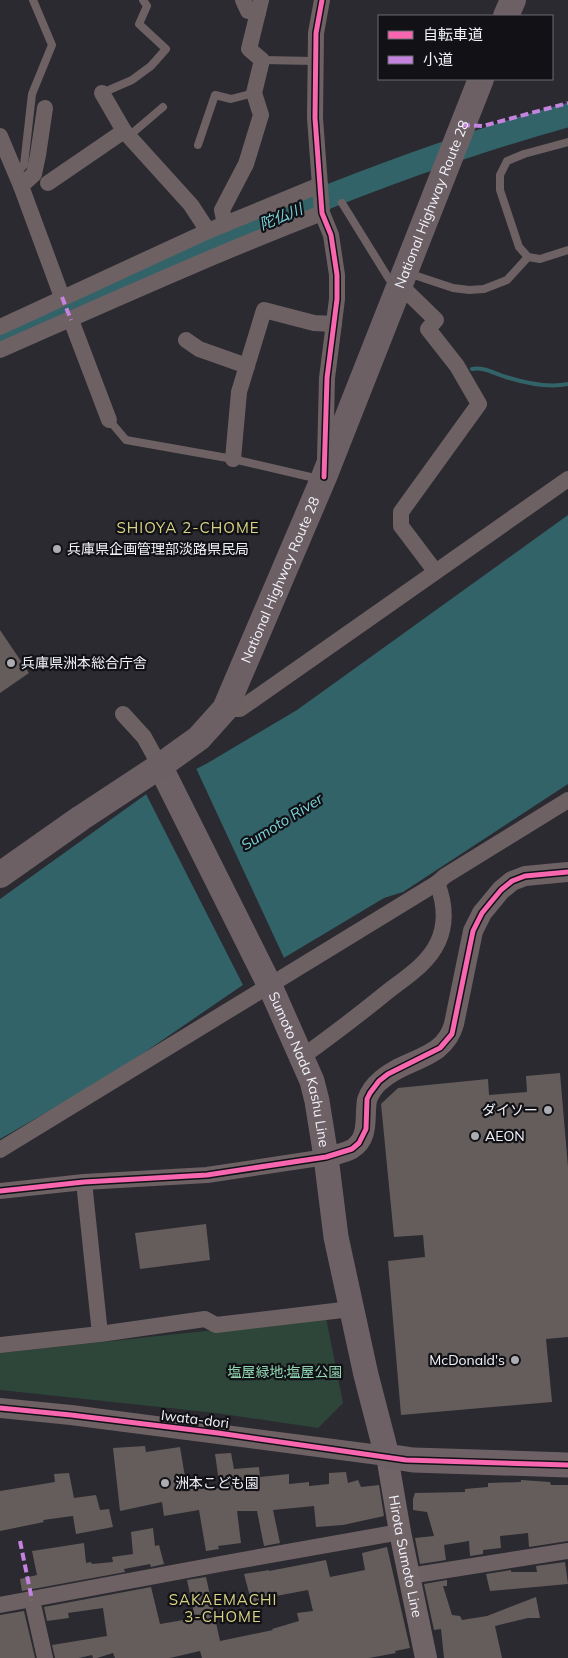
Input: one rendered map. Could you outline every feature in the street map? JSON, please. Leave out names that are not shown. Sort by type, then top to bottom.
[{"type":"highway","points":[[506,15],[513,0]]},
{"type":"highway","name":"National Highway Route 28","points":[[0,875],[81,818],[163,772],[199,738],[225,709],[324,478],[481,80]]},
{"type":"main road","name":"Sumoto Nada Kashu Line","points":[[163,772],[270,986],[312,1081],[326,1157],[336,1237],[366,1375],[387,1456]]},
{"type":"main road","points":[[387,1456],[406,1460],[443,1462],[568,1465]]},
{"type":"main road","name":"Hirota Sumoto Line","points":[[387,1456],[400,1532],[426,1658]]},
{"type":"main road","points":[[443,1462],[512,1456],[568,1456]]},
{"type":"street","points":[[243,0],[248,11],[259,6]]},
{"type":"street","points":[[322,0],[316,33],[314,61],[315,118],[322,213],[331,235],[337,274],[337,299],[327,378],[324,478]]},
{"type":"street","points":[[225,224],[222,210],[246,164],[261,114],[254,94],[262,60],[249,49],[259,6]]},
{"type":"street","points":[[102,93],[127,133],[191,205],[208,232]]},
{"type":"street","points":[[19,180],[34,174],[45,108]]},
{"type":"street","points":[[48,183],[127,133]]},
{"type":"street","points":[[0,136],[4,156],[19,180],[62,297]]},
{"type":"street","points":[[17,343],[4,325],[225,224],[320,185]]},
{"type":"street","points":[[0,350],[240,245],[322,213]]},
{"type":"street","points":[[403,279],[436,320],[428,328],[457,366],[478,404],[401,512],[401,526],[435,572]]},
{"type":"street","points":[[233,459],[239,392],[264,310],[314,323],[334,324]]},
{"type":"street","points":[[72,320],[109,420]]},
{"type":"street","points":[[186,340],[199,349],[247,366]]},
{"type":"street","points":[[225,709],[240,710],[568,479]]},
{"type":"street","points":[[123,714],[144,737],[163,772]]},
{"type":"street","points":[[0,1150],[438,883],[445,876],[568,800]]},
{"type":"street","points":[[0,1191],[84,1182],[207,1175],[326,1157],[352,1149],[359,1143],[366,1129],[367,1100],[379,1081],[388,1074],[440,1048],[452,1034],[473,931],[482,913],[501,890],[512,881],[525,876],[568,872]]},
{"type":"street","points":[[302,1057],[351,1021],[431,955],[439,940],[445,916],[443,898],[438,883]]},
{"type":"street","points":[[84,1182],[100,1334]]},
{"type":"street","points":[[0,1345],[100,1334],[205,1319],[216,1325],[351,1309]]},
{"type":"street","name":"Iwata-dori","points":[[0,1408],[110,1419],[387,1456]]},
{"type":"street","points":[[0,1605],[400,1532]]},
{"type":"street","points":[[409,1576],[568,1551]]},
{"type":"street","points":[[32,1600],[45,1658]]},
{"type":"lane","points":[[19,180],[24,165],[32,94],[52,45],[33,0]]},
{"type":"lane","points":[[102,93],[132,80],[151,66],[166,49],[139,24],[147,6],[143,0]]},
{"type":"lane","points":[[262,60],[314,61]]},
{"type":"lane","points":[[198,145],[215,95],[231,100],[254,94]]},
{"type":"lane","points":[[127,133],[162,107]]},
{"type":"lane","points":[[568,142],[524,154],[507,161],[500,175],[500,190],[518,247],[528,257],[540,259],[568,250]]},
{"type":"lane","points":[[342,203],[389,279],[403,279],[468,290],[484,289],[507,280],[528,257]]},
{"type":"lane","points":[[109,420],[126,440],[233,459],[324,478]]},
{"type":"green space","name":"塩屋緑地;塩屋公園","points":[[326,1318],[343,1403],[318,1428],[216,1413],[0,1390],[0,1353]]},
{"type":"water","name":"Sumoto River","points":[[568,515],[568,784],[403,892],[384,898],[272,965],[113,1074],[0,1139],[0,899],[145,795],[206,764],[297,710]]},
{"type":"pier","points":[[195,766],[285,960],[244,987],[145,792]]},
{"type":"building","name":"兵庫県洲本総合庁舎","points":[[0,630],[29,673],[0,693]]},
{"type":"building","points":[[560,1073],[568,1167],[568,1337],[546,1339],[552,1402],[401,1415],[388,1261],[425,1257],[423,1235],[394,1237],[381,1104],[398,1088],[488,1079],[489,1095],[527,1092],[526,1076]]},
{"type":"building","points":[[206,1224],[210,1260],[140,1269],[135,1233]]},
{"type":"building","points":[[145,1446],[146,1452],[180,1447],[187,1489],[220,1488],[215,1454],[231,1453],[234,1469],[259,1467],[260,1477],[289,1474],[289,1484],[309,1482],[309,1486],[329,1484],[329,1473],[346,1472],[348,1483],[358,1480],[361,1487],[379,1485],[384,1516],[343,1525],[316,1527],[314,1506],[273,1510],[280,1543],[264,1546],[257,1511],[237,1511],[241,1543],[218,1546],[219,1549],[206,1551],[199,1510],[164,1516],[162,1502],[120,1511],[113,1448]]},
{"type":"building","points":[[69,1473],[74,1498],[96,1495],[100,1510],[109,1509],[113,1527],[76,1534],[73,1516],[43,1520],[44,1522],[0,1531],[0,1491],[55,1482],[54,1474]]},
{"type":"building","points":[[521,1480],[550,1482],[551,1485],[568,1485],[568,1541],[529,1547],[528,1533],[500,1536],[501,1548],[483,1550],[483,1554],[470,1556],[469,1541],[444,1545],[446,1560],[420,1564],[415,1538],[434,1536],[427,1512],[413,1510],[415,1493],[465,1492],[465,1489],[488,1487],[488,1483],[521,1482]]},
{"type":"building","points":[[153,1528],[155,1546],[159,1545],[164,1564],[151,1567],[150,1564],[124,1569],[125,1572],[22,1591],[20,1579],[37,1575],[32,1551],[84,1543],[86,1563],[113,1562],[112,1557],[133,1554],[131,1532]]},
{"type":"building","points":[[387,1547],[410,1648],[395,1651],[396,1653],[369,1658],[202,1658],[200,1651],[170,1658],[115,1658],[113,1653],[97,1658],[93,1658],[92,1655],[79,1658],[55,1658],[52,1645],[107,1636],[103,1608],[68,1613],[69,1618],[47,1621],[44,1607],[151,1587],[160,1624],[195,1618],[187,1580],[206,1577],[220,1641],[273,1630],[299,1621],[297,1613],[313,1611],[308,1590],[276,1596],[277,1600],[252,1604],[244,1574],[326,1560],[330,1577],[365,1570],[362,1553]]},
{"type":"building","points":[[565,1562],[568,1584],[490,1591],[486,1574],[511,1570],[511,1572],[537,1572],[536,1566]]},
{"type":"building","points":[[447,1580],[447,1586],[443,1586],[452,1615],[460,1616],[462,1620],[487,1616],[536,1597],[540,1618],[528,1618],[495,1626],[502,1658],[444,1658],[441,1629],[434,1630],[424,1584]]},
{"type":"building","points":[[24,1611],[35,1658],[0,1658],[0,1615]]},
{"type":"waterway","name":"陀仏川","points":[[0,338],[280,216],[351,188],[423,161],[568,115]]},
{"type":"waterway","points":[[472,369],[485,370],[537,384],[568,384]]},
{"type":"marked path","points":[[462,125],[483,126],[568,103]]},
{"type":"marked path","points":[[62,297],[71,320]]},
{"type":"marked path","points":[[20,1541],[32,1600]]},
{"type":"cycle path","points":[[322,0],[316,33],[315,118],[322,213],[331,235],[337,275],[337,299],[327,378],[324,477]]},
{"type":"cycle path","points":[[0,1191],[84,1182],[207,1175],[326,1157],[352,1149],[359,1143],[366,1129],[367,1099],[379,1081],[388,1074],[440,1048],[452,1034],[473,931],[482,913],[501,890],[512,881],[525,876],[568,872]]},
{"type":"cycle path","points":[[0,1408],[218,1433],[406,1460],[568,1465]]},
{"type":"place","name":"兵庫県企画管理部淡路県民局","points":[[57,549]]},
{"type":"place","name":"兵庫県洲本総合庁舎","points":[[11,663]]},
{"type":"place","name":"ダイソー","points":[[548,1110]]},
{"type":"place","name":"AEON","points":[[475,1136]]},
{"type":"place","name":"McDonald's","points":[[515,1360]]},
{"type":"place","name":"洲本こども園","points":[[165,1483]]},
{"type":"district","name":"SHIOYA 2-CHOME","points":[[188,528]]},
{"type":"district","name":"SAKAEMACHI 3-CHOME","points":[[223,1608]]}]
